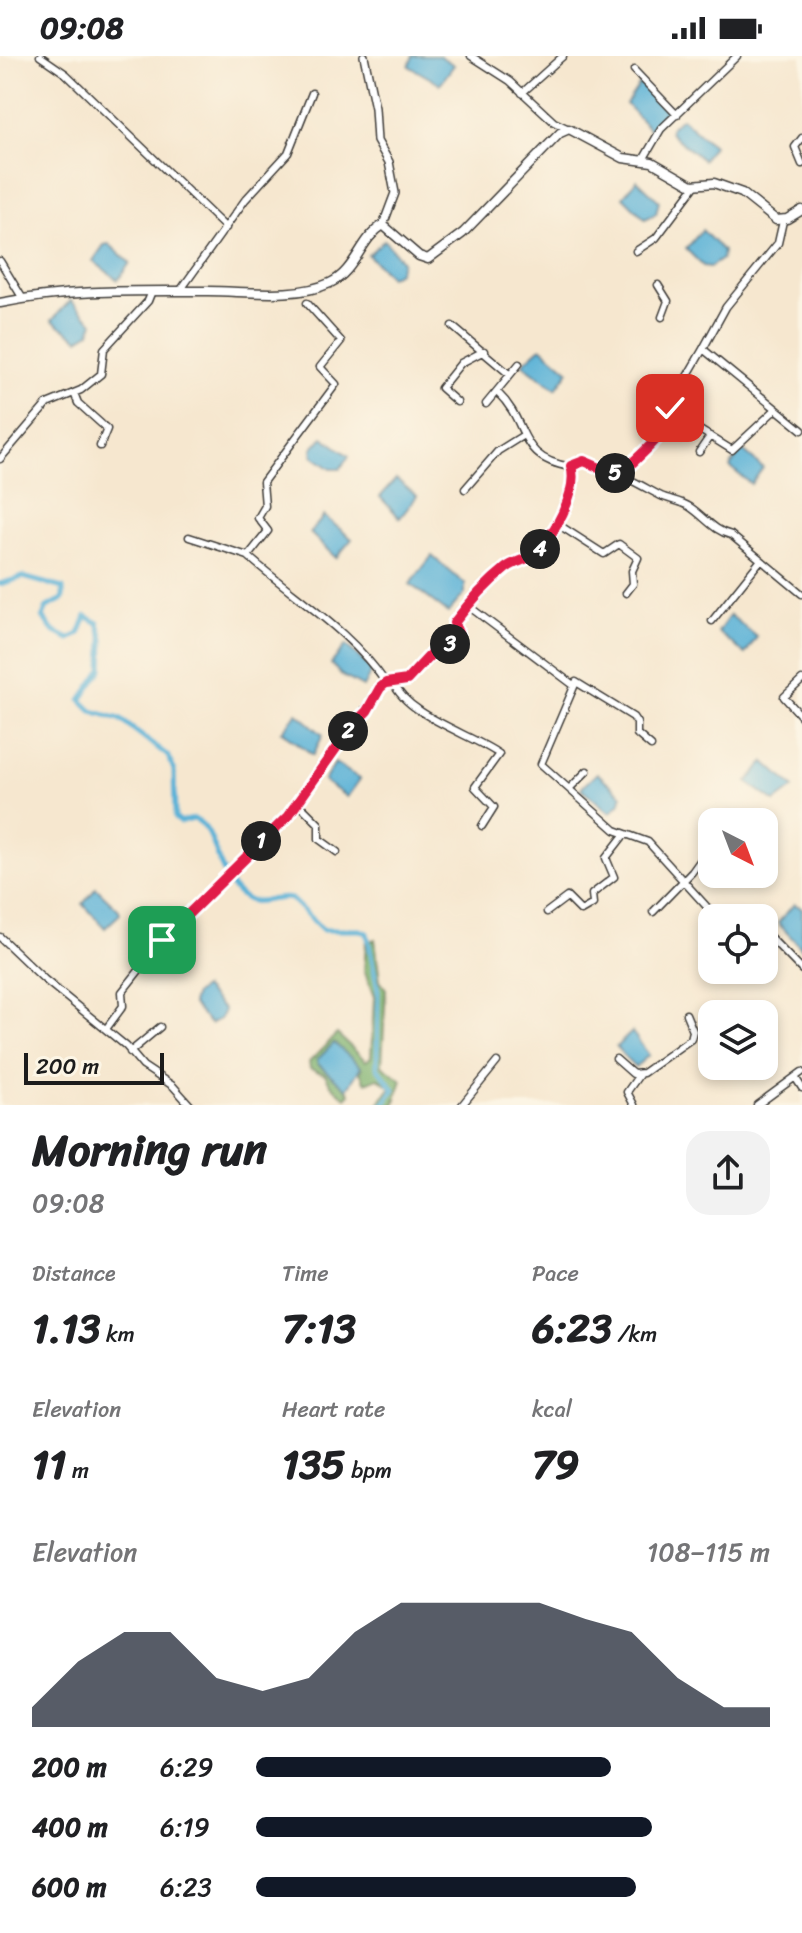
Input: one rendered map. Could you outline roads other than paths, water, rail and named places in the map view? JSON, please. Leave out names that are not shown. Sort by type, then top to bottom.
[{"type":"main road","points":[[0,303],[49,294],[274,291],[319,287],[344,274],[365,243],[383,225],[419,256],[428,259],[463,233],[560,133],[569,129],[623,158],[657,164],[695,186],[714,183],[742,193],[773,218],[783,221],[802,210]]},
{"type":"street","points":[[40,56],[66,74],[226,228]]},
{"type":"street","points":[[364,56],[377,120],[377,141],[389,162],[395,193],[383,225]]},
{"type":"street","points":[[471,56],[522,93],[554,122],[569,129]]},
{"type":"street","points":[[522,93],[563,56]]},
{"type":"street","points":[[643,160],[655,137],[737,56]]},
{"type":"street","points":[[634,70],[677,115]]},
{"type":"street","points":[[180,291],[245,200],[288,153],[312,93]]},
{"type":"street","points":[[802,138],[795,147],[802,164]]},
{"type":"street","points":[[636,251],[656,238],[695,186]]},
{"type":"street","points":[[619,476],[662,431],[674,398],[726,307],[778,243],[783,221]]},
{"type":"street","points":[[0,261],[23,299]]},
{"type":"street","points":[[658,285],[668,301],[662,317]]},
{"type":"street","points":[[0,459],[41,410],[53,400],[74,393],[101,374],[104,349],[148,301],[152,291]]},
{"type":"street","points":[[189,537],[236,551],[244,558],[268,531],[258,518],[265,506],[263,482],[336,384],[320,367],[341,341],[307,303]]},
{"type":"street","points":[[452,326],[509,374]]},
{"type":"street","points":[[703,349],[802,430]]},
{"type":"street","points":[[457,402],[441,388],[461,363],[484,351]]},
{"type":"street","points":[[486,404],[519,364]]},
{"type":"street","points":[[497,392],[516,414],[522,436],[542,460],[571,467],[584,461],[688,506],[719,532],[735,538],[802,594]]},
{"type":"street","points":[[74,393],[78,403],[107,429],[100,446]]},
{"type":"street","points":[[671,412],[732,450],[776,409]]},
{"type":"street","points":[[465,489],[498,451],[522,436]]},
{"type":"street","points":[[699,452],[710,436]]},
{"type":"street","points":[[106,1029],[121,1009],[121,994],[125,986],[162,940],[298,803],[346,734],[367,711],[373,695],[390,682],[407,680],[434,651],[451,643],[458,633],[454,623],[467,605],[506,568],[531,557],[542,547],[559,525],[558,517],[572,485],[571,467]]},
{"type":"street","points":[[559,525],[604,554],[619,544],[638,558],[632,571],[633,584],[626,593]]},
{"type":"street","points":[[248,556],[330,619],[400,693],[427,713],[499,754],[475,787],[494,807],[482,826]]},
{"type":"street","points":[[712,621],[760,561]]},
{"type":"street","points":[[467,605],[572,684],[579,683],[633,717],[637,723],[637,734],[651,746]]},
{"type":"street","points":[[802,680],[784,697],[802,717]]},
{"type":"street","points":[[572,684],[568,705],[541,764],[607,825],[624,835],[648,842],[704,904]]},
{"type":"street","points":[[570,788],[587,771]]},
{"type":"street","points":[[298,803],[319,824],[319,839],[337,852]]},
{"type":"street","points":[[547,912],[567,897],[581,911],[593,904],[592,894],[614,877],[606,858],[624,835]]},
{"type":"street","points":[[653,912],[698,862]]},
{"type":"street","points":[[0,937],[190,1105]]},
{"type":"street","points":[[778,945],[802,970]]},
{"type":"street","points":[[634,1105],[627,1092],[640,1075],[691,1039],[693,1031],[686,1014]]},
{"type":"street","points":[[130,1052],[160,1027]]},
{"type":"street","points":[[616,1059],[631,1072],[640,1075]]},
{"type":"street","points":[[462,1105],[497,1062]]},
{"type":"street","points":[[757,1105],[798,1075],[802,1088]]},
{"type":"water","points":[[413,56],[440,56],[454,65],[440,84],[409,66]]},
{"type":"water","points":[[640,83],[668,111],[651,131],[626,104]]},
{"type":"water","points":[[681,118],[713,146],[703,160],[671,134],[670,128]]},
{"type":"water","points":[[637,180],[659,201],[656,214],[645,219],[623,197]]},
{"type":"water","points":[[702,230],[723,251],[722,259],[710,267],[703,266],[686,249]]},
{"type":"water","points":[[384,240],[402,261],[398,272],[390,277],[368,255]]},
{"type":"water","points":[[109,244],[130,263],[118,280],[93,261],[104,245]]},
{"type":"water","points":[[71,300],[93,322],[90,332],[79,339],[52,320]]},
{"type":"water","points":[[541,347],[569,371],[556,389],[522,364]]},
{"type":"water","points":[[323,437],[349,456],[340,469],[331,469],[313,456],[312,449]]},
{"type":"water","points":[[742,450],[763,468],[751,484],[730,467]]},
{"type":"water","points":[[396,479],[417,496],[400,518],[380,497]]},
{"type":"water","points":[[324,516],[352,539],[336,558],[310,533]]},
{"type":"water","points":[[432,556],[465,584],[465,593],[448,613],[410,584]]},
{"type":"water","points":[[730,615],[757,637],[745,654],[718,632]]},
{"type":"water","points":[[346,645],[372,670],[363,687],[341,675],[331,664]]},
{"type":"water","points":[[297,713],[323,735],[313,755],[282,731]]},
{"type":"water","points":[[765,762],[794,788],[775,802],[747,782]]},
{"type":"water","points":[[335,763],[360,779],[347,797],[324,781]]},
{"type":"water","points":[[597,773],[622,795],[621,802],[610,813],[581,788]]},
{"type":"water","points":[[96,888],[120,914],[105,928],[83,904]]},
{"type":"water","points":[[794,904],[802,908],[802,949],[778,923]]},
{"type":"water","points":[[203,988],[224,1010],[220,1019],[210,1024],[192,1004],[195,994]]},
{"type":"water","points":[[632,1032],[649,1055],[635,1067],[616,1047]]},
{"type":"water","points":[[334,1043],[361,1067],[347,1089],[318,1064],[317,1060]]},
{"type":"waterway","points":[[0,584],[23,577],[63,588],[63,599],[47,607],[43,617],[53,631],[69,639],[79,634],[86,616],[98,623],[103,639],[102,669],[81,700],[92,711],[120,719],[168,756],[174,770],[175,818],[180,822],[194,819],[202,824],[228,881],[237,892],[252,901],[291,899],[323,930],[360,930],[367,933],[378,991],[377,1067],[394,1089],[383,1105]]}]
